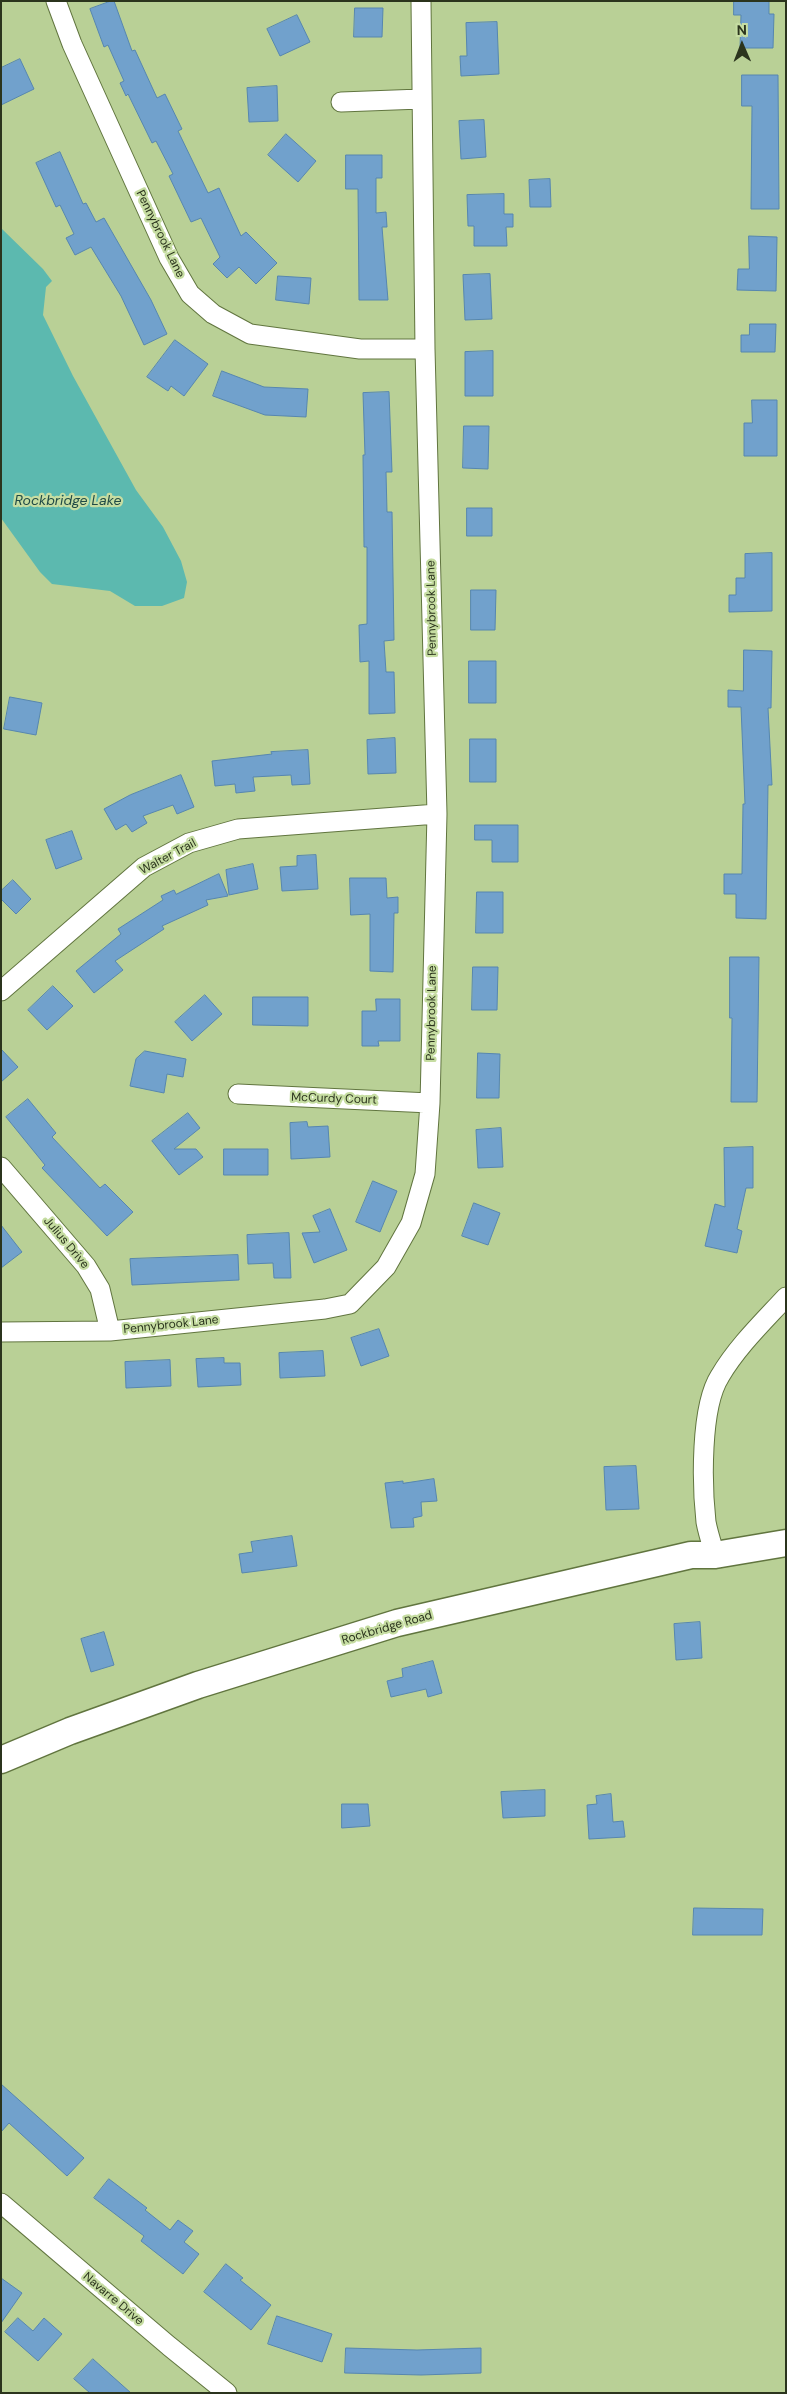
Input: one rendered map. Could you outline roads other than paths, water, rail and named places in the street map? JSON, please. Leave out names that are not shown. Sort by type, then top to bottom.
[{"type":"main road","name":"Rockbridge Road","points":[[1,1760],[70,1731],[198,1685],[397,1623],[691,1555],[715,1555],[786,1543]]},
{"type":"street","name":"Pennybrook Lane","points":[[56,1],[72,44],[169,258],[190,294],[213,314],[250,334],[360,349],[425,349]]},
{"type":"street","name":"Pennybrook Lane","points":[[1,1332],[110,1331],[325,1309],[350,1304],[386,1267],[411,1223],[425,1174],[430,1103],[437,814],[425,349],[421,1]]},
{"type":"street","points":[[341,102],[421,99]]},
{"type":"street","name":"Walter Trail","points":[[1,991],[144,867],[189,843],[238,829],[437,814]]},
{"type":"street","name":"McCurdy Court","points":[[238,1094],[430,1103]]},
{"type":"street","name":"Julius Drive","points":[[1,1168],[86,1266],[100,1289],[110,1331]]},
{"type":"street","points":[[715,1555],[706,1523],[704,1441],[711,1396],[719,1377],[745,1342],[786,1298]]},
{"type":"street","name":"Navarre Drive","points":[[1,2203],[168,2346],[227,2393]]},
{"type":"water","name":"Rockbridge Lake","points":[[1,228],[43,269],[52,281],[46,287],[43,315],[73,376],[136,490],[163,527],[181,561],[187,582],[184,598],[162,606],[135,606],[110,591],[52,584],[40,572],[1,518]]}]
